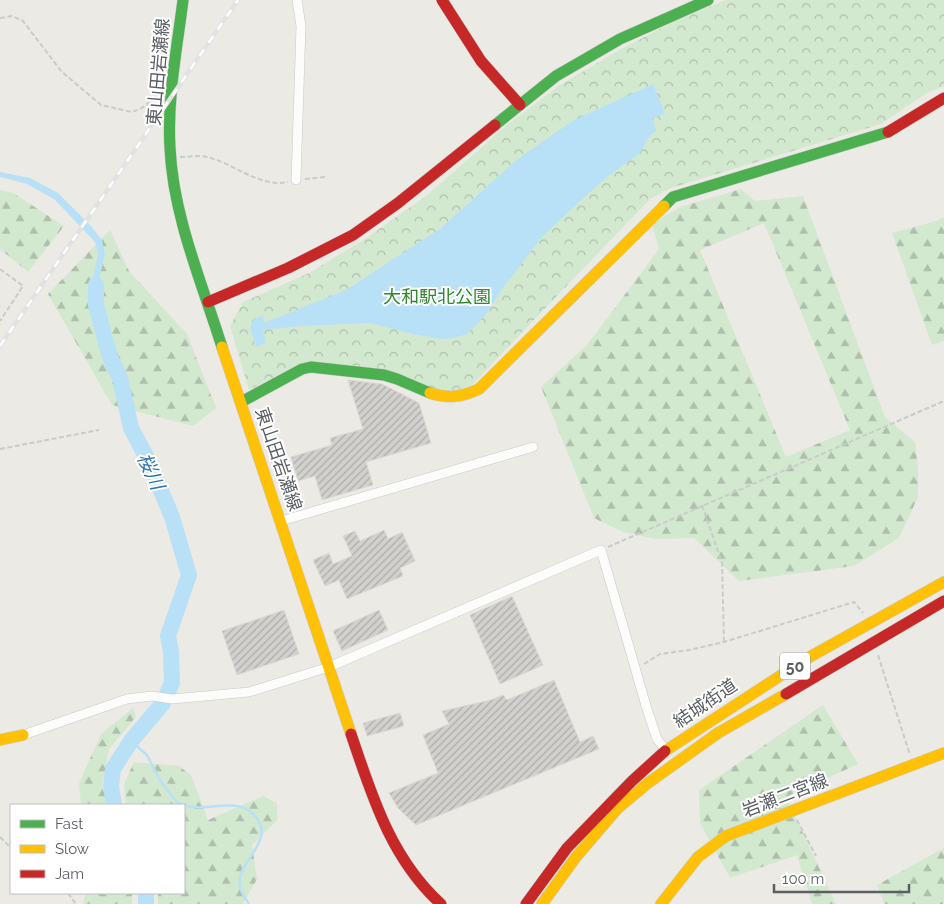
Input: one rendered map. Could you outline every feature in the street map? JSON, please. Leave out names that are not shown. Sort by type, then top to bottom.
[{"type":"main road","name":"東山田岩瀬線","points":[[183,0],[170,92],[171,157],[178,208],[371,794],[381,820],[404,864],[436,903]]},
{"type":"main road","points":[[442,0],[481,61],[520,105]]},
{"type":"main road","points":[[208,302],[288,268],[353,235],[398,202],[556,76],[620,40],[708,0]]},
{"type":"main road","points":[[241,402],[302,369],[311,367],[385,376],[438,396],[451,397],[471,393],[479,389],[673,197],[889,132],[944,98]]},
{"type":"main road","name":"結城街道","points":[[526,904],[567,848],[626,787],[666,750],[806,659],[944,582]]},
{"type":"main road","name":"結城街道","points":[[542,904],[576,857],[617,809],[648,783],[718,733],[944,601]]},
{"type":"main road","points":[[0,740],[23,735]]},
{"type":"main road","name":"岩瀬二宮線","points":[[661,904],[698,857],[726,836],[944,753]]},
{"type":"street","points":[[296,180],[301,26],[297,0]]},
{"type":"street","points":[[281,520],[533,447]]},
{"type":"street","points":[[23,735],[127,699],[152,696],[172,699],[249,692],[329,667],[601,550],[657,739],[666,750]]},
{"type":"path","points":[[0,18],[12,16],[23,21],[61,71],[100,105],[132,112],[140,109],[157,97],[170,92]]},
{"type":"path","points":[[171,157],[207,157],[264,181],[278,184],[325,177]]},
{"type":"path","points":[[0,269],[23,286],[0,320]]},
{"type":"path","points":[[601,550],[944,401]]},
{"type":"path","points":[[0,449],[99,430]]},
{"type":"path","points":[[636,669],[660,654],[724,642],[722,563],[702,505]]},
{"type":"path","points":[[793,810],[798,824],[816,856]]},
{"type":"path","points":[[0,837],[10,847]]},
{"type":"green space","name":"大和駅北公園","points":[[726,0],[944,0],[944,86],[927,93],[881,124],[671,188],[650,199],[471,386],[452,392],[432,391],[325,364],[303,362],[249,390],[230,326],[243,302],[309,273],[365,239],[427,195],[507,125],[560,85],[621,49],[673,22]]},
{"type":"green space","points":[[741,189],[755,201],[803,196],[885,417],[915,442],[918,468],[918,497],[899,538],[854,566],[739,581],[694,538],[655,539],[623,532],[594,518],[541,387],[587,345],[659,249],[652,224],[680,207]],"holes":[[[764,223],[850,430],[786,457],[700,250]]]},
{"type":"green space","points":[[0,190],[13,193],[64,226],[28,272],[0,249]]},
{"type":"green space","points":[[944,217],[944,341],[932,345],[892,233]]},
{"type":"green space","points":[[110,230],[129,271],[187,334],[216,408],[193,426],[112,405],[48,294]]},
{"type":"green space","points":[[823,705],[858,764],[786,797],[836,904],[812,904],[797,855],[730,878],[700,823],[699,790]]},
{"type":"green space","points":[[133,708],[136,717],[109,749],[102,786],[108,804],[81,804],[79,783],[101,734]]},
{"type":"green space","points":[[134,762],[179,766],[191,775],[208,820],[263,796],[277,803],[277,820],[252,845],[257,879],[243,904],[158,904],[158,894],[185,894],[185,804],[126,804],[124,784]]},
{"type":"green space","points":[[944,848],[944,904],[884,904],[877,885]]},
{"type":"green space","points":[[86,894],[132,894],[132,904],[83,904]]},
{"type":"water","points":[[653,84],[665,113],[652,119],[657,131],[651,134],[640,153],[607,177],[542,237],[503,288],[484,317],[467,334],[441,339],[370,323],[300,326],[263,330],[266,343],[256,347],[250,327],[254,319],[263,315],[264,323],[346,290],[441,228],[519,158],[574,120]]},
{"type":"water","points":[[0,172],[30,178],[58,193],[102,240],[105,255],[99,279],[100,305],[93,305],[93,279],[98,255],[95,242],[54,199],[27,184],[0,177]]},
{"type":"building","points":[[348,380],[382,384],[419,403],[431,443],[366,462],[373,485],[322,500],[315,476],[298,481],[291,457],[332,445],[330,438],[363,429]]},
{"type":"building","points":[[384,530],[388,539],[402,532],[415,561],[400,568],[403,576],[347,599],[339,580],[325,586],[313,560],[329,553],[333,564],[352,556],[343,536],[355,531],[360,541]]},
{"type":"building","points":[[512,596],[543,665],[500,684],[470,615]]},
{"type":"building","points":[[284,610],[299,654],[237,675],[222,631]]},
{"type":"building","points":[[379,610],[388,630],[342,651],[333,631]]},
{"type":"building","points":[[554,680],[580,742],[593,736],[599,749],[416,825],[398,808],[389,793],[438,773],[423,735],[449,724],[442,711],[491,700],[503,695],[507,700]]},
{"type":"building","points":[[400,713],[404,726],[367,736],[363,723]]},
{"type":"waterway","name":"桜川","points":[[96,285],[96,305],[110,357],[120,378],[131,428],[150,464],[172,517],[189,575],[168,636],[171,652],[172,683],[163,703],[131,741],[113,769],[111,786],[114,804]]},
{"type":"waterway","points":[[131,741],[147,755],[161,782],[177,802],[181,804]]},
{"type":"waterway","points":[[185,805],[193,807],[238,806],[253,814],[260,824],[262,833],[259,842],[243,869],[240,878],[242,894],[249,904]]},
{"type":"waterway","name":"桜川","points":[[146,894],[146,904]]},
{"type":"railway","points":[[0,346],[238,0]]},
{"type":"traffic: fast","points":[[183,0],[170,111],[169,129],[172,173],[182,224],[222,347]]},
{"type":"traffic: fast","points":[[495,125],[556,76],[620,39],[708,0]]},
{"type":"traffic: fast","points":[[664,206],[673,197],[888,132]]},
{"type":"traffic: fast","points":[[241,402],[302,369],[311,367],[384,375],[430,393]]},
{"type":"traffic: slow","points":[[430,393],[455,396],[479,389],[664,206]]},
{"type":"traffic: slow","points":[[222,347],[351,734]]},
{"type":"traffic: slow","points":[[665,751],[806,659],[944,582]]},
{"type":"traffic: slow","points":[[542,904],[576,857],[617,809],[648,783],[718,733],[786,694]]},
{"type":"traffic: slow","points":[[0,740],[23,735]]},
{"type":"traffic: slow","points":[[661,904],[698,857],[726,836],[944,753]]},
{"type":"traffic: jam","points":[[442,0],[481,61],[520,105]]},
{"type":"traffic: jam","points":[[888,132],[944,98]]},
{"type":"traffic: jam","points":[[208,302],[288,268],[353,235],[398,203],[495,125]]},
{"type":"traffic: jam","points":[[786,694],[944,601]]},
{"type":"traffic: jam","points":[[351,734],[376,803],[396,847],[409,867],[441,904]]},
{"type":"traffic: jam","points":[[526,904],[567,848],[632,781],[665,751]]}]
